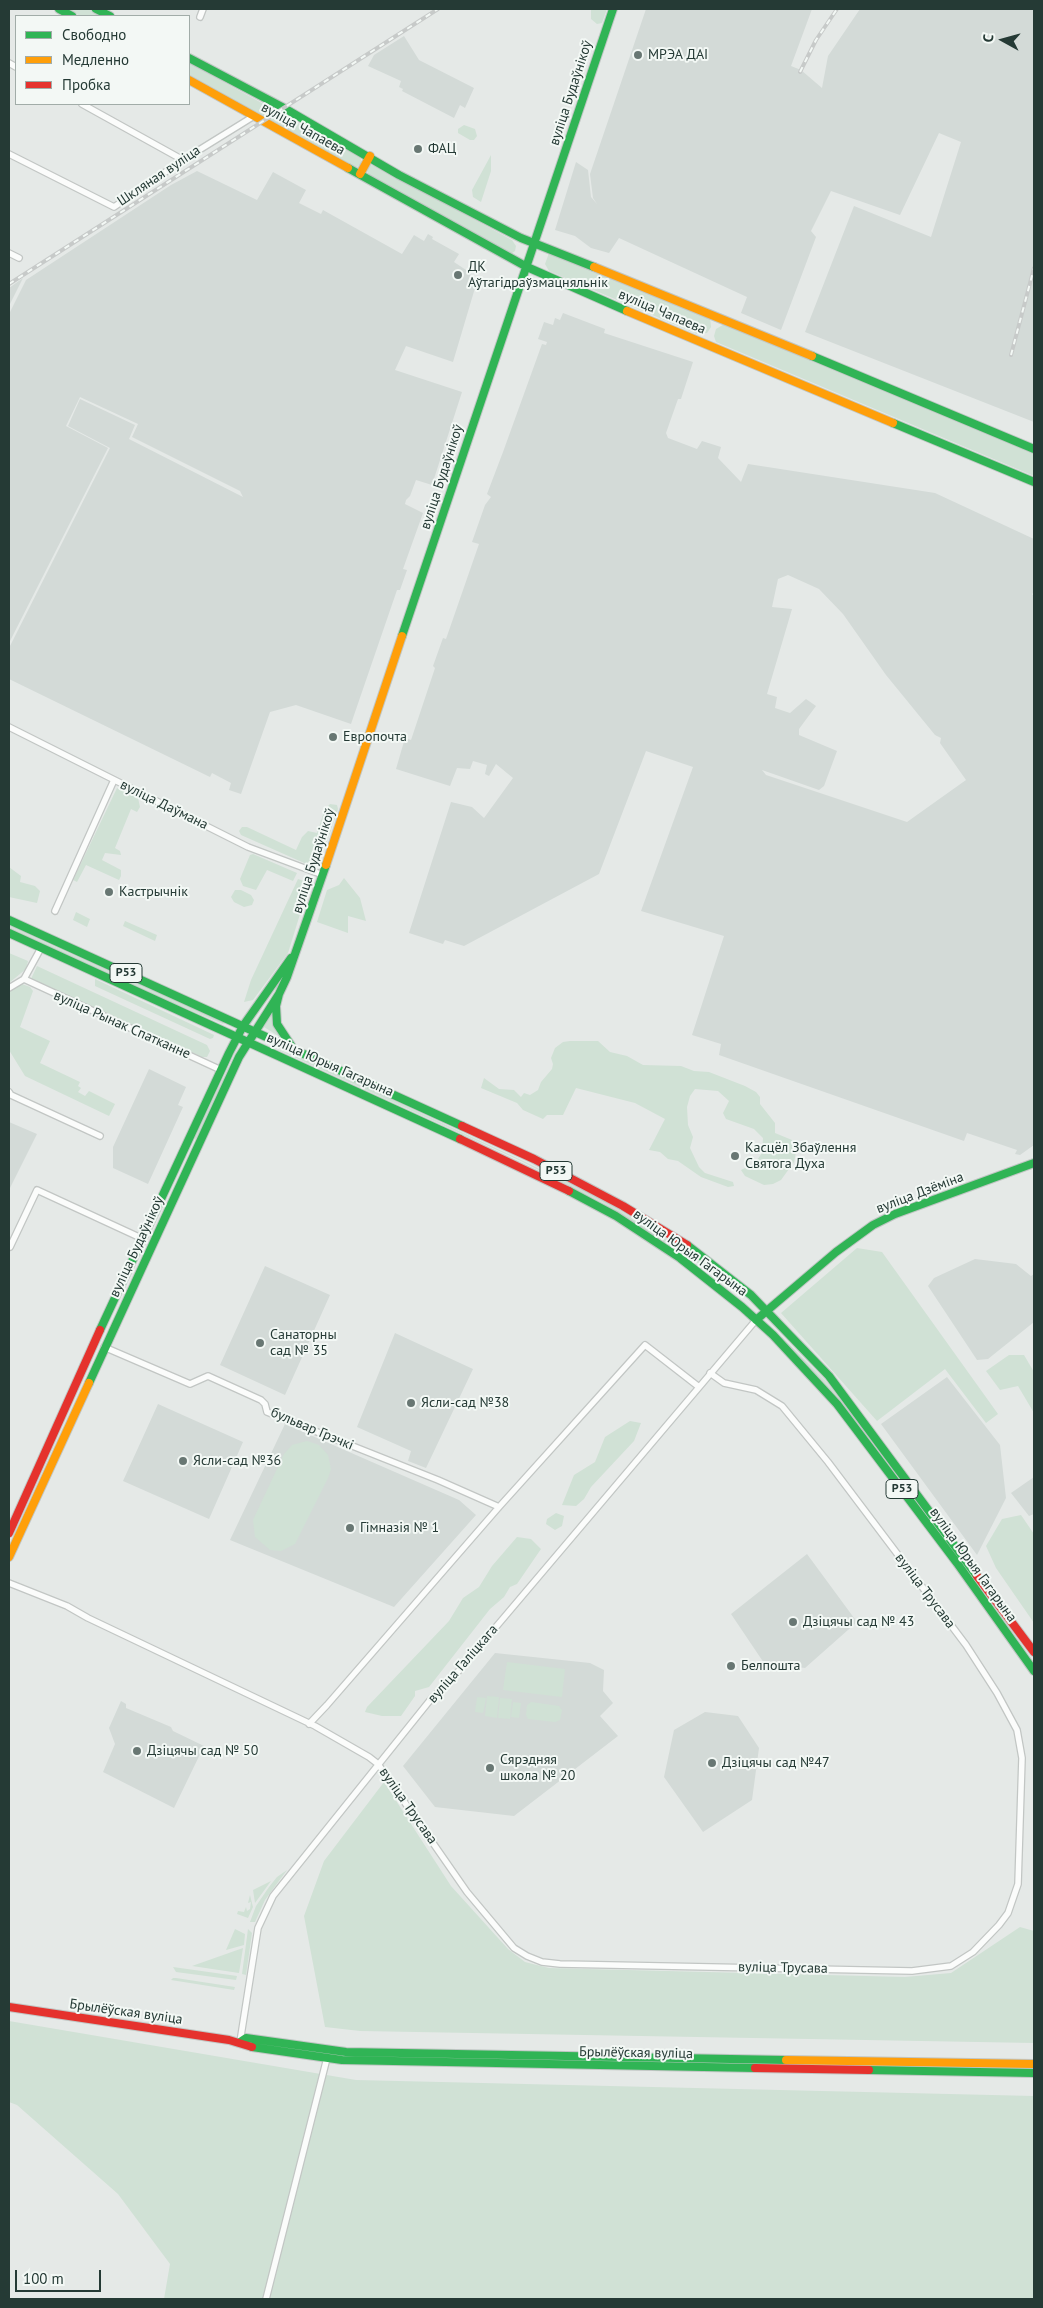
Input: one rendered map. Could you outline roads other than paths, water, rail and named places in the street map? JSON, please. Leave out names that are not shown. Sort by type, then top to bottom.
[{"type":"main road","points":[[59,9],[70,15]]},
{"type":"main road","points":[[96,9],[108,15]]},
{"type":"main road","name":"вуліца Будаўнікоў","points":[[9,1557],[192,1157],[247,1043],[279,994],[296,952],[613,9]]},
{"type":"main road","name":"вуліца Чапаева","points":[[190,59],[370,156],[399,176],[534,244],[717,316],[1034,450]]},
{"type":"main road","name":"вуліца Чапаева","points":[[190,81],[527,267],[1034,482]]},
{"type":"main road","points":[[360,174],[370,156]]},
{"type":"main road","name":"вуліца Юрыя Гагарына","points":[[9,920],[503,1145],[593,1190],[686,1245],[733,1281],[765,1310],[840,1391],[1034,1652]]},
{"type":"main road","name":"вуліца Юрыя Гагарына","points":[[9,933],[247,1043],[470,1142],[581,1196],[628,1223],[680,1258],[756,1320],[798,1360],[864,1438],[1034,1671]]},
{"type":"main road","name":"вуліца Будаўнікоў","points":[[9,1533],[141,1238],[221,1070],[243,1026],[296,952]]},
{"type":"main road","points":[[279,994],[276,1006],[277,1024],[294,1050]]},
{"type":"main road","points":[[182,1154],[192,1157]]},
{"type":"main road","name":"вуліца Дзёміна","points":[[756,1320],[765,1310],[836,1252],[873,1225],[895,1214],[1034,1163]]},
{"type":"main road","points":[[141,1238],[153,1243]]},
{"type":"main road","points":[[72,1391],[83,1396]]},
{"type":"main road","name":"Брылёўская вуліца","points":[[9,2007],[240,2042],[245,2046],[328,2054],[1034,2073]]},
{"type":"main road","name":"Брылёўская вуліца","points":[[598,2060],[1034,2064]]},
{"type":"street","points":[[200,16],[203,9]]},
{"type":"street","points":[[84,105],[183,160]]},
{"type":"street","name":"Шкляная вуліца","points":[[9,154],[114,207],[183,160],[254,116]]},
{"type":"street","points":[[9,253],[19,258]]},
{"type":"street","name":"вуліца Даўмана","points":[[9,726],[248,847],[323,875]]},
{"type":"street","points":[[54,911],[114,780]]},
{"type":"street","points":[[9,988],[24,979],[42,948]]},
{"type":"street","name":"вуліца Рынак Спатканне","points":[[24,979],[221,1070]]},
{"type":"street","points":[[9,1092],[11,1095],[100,1136]]},
{"type":"street","points":[[10,1247],[37,1190],[141,1238]]},
{"type":"street","name":"вуліца Галіцкага","points":[[240,2042],[254,1944],[266,1908],[273,1896],[433,1697],[450,1680],[756,1320]]},
{"type":"street","points":[[309,1724],[499,1507],[645,1345],[699,1387]]},
{"type":"street","name":"бульвар Грэчкі","points":[[104,1347],[190,1384],[208,1376],[261,1400],[265,1404],[267,1412],[438,1480],[499,1507]]},
{"type":"street","name":"вуліца Трусава","points":[[9,1583],[67,1606],[88,1618],[324,1730],[378,1764],[467,1892],[514,1948],[542,1962],[560,1964],[926,1970],[951,1966],[973,1952],[1008,1913],[1018,1884],[1022,1758],[1017,1730],[997,1692],[966,1645],[805,1432],[775,1400],[756,1390],[724,1384],[710,1373]]},
{"type":"street","points":[[266,2299],[328,2054]]},
{"type":"street","points":[[951,2063],[951,2072]]},
{"type":"railway","points":[[9,284],[438,9]]},
{"type":"railway","points":[[800,72],[816,40],[837,9]]},
{"type":"railway","points":[[1011,355],[1034,268]]},
{"type":"place","name":"МРЭА ДАІ","points":[[638,55]]},
{"type":"place","name":"ФАЦ","points":[[418,149]]},
{"type":"place","name":"ДК Аўтагідраўзмацняльнік","points":[[458,275]]},
{"type":"place","name":"Европочта","points":[[333,737]]},
{"type":"place","name":"Кастрычнік","points":[[109,892]]},
{"type":"place","name":"Касцёл Збаўлення Святога Духа","points":[[735,1156]]},
{"type":"place","name":"Санаторны сад № 35","points":[[260,1343]]},
{"type":"place","name":"Ясли-сад №38","points":[[411,1403]]},
{"type":"place","name":"Ясли-сад №36","points":[[183,1461]]},
{"type":"place","name":"Гімназія № 1","points":[[350,1528]]},
{"type":"place","name":"Дзіцячы сад № 43","points":[[793,1622]]},
{"type":"place","name":"Белпошта","points":[[731,1666]]},
{"type":"place","name":"Дзіцячы сад № 50","points":[[137,1751]]},
{"type":"place","name":"Дзіцячы сад №47","points":[[712,1763]]},
{"type":"place","name":"Сярэдняя школа № 20","points":[[490,1768]]}]
